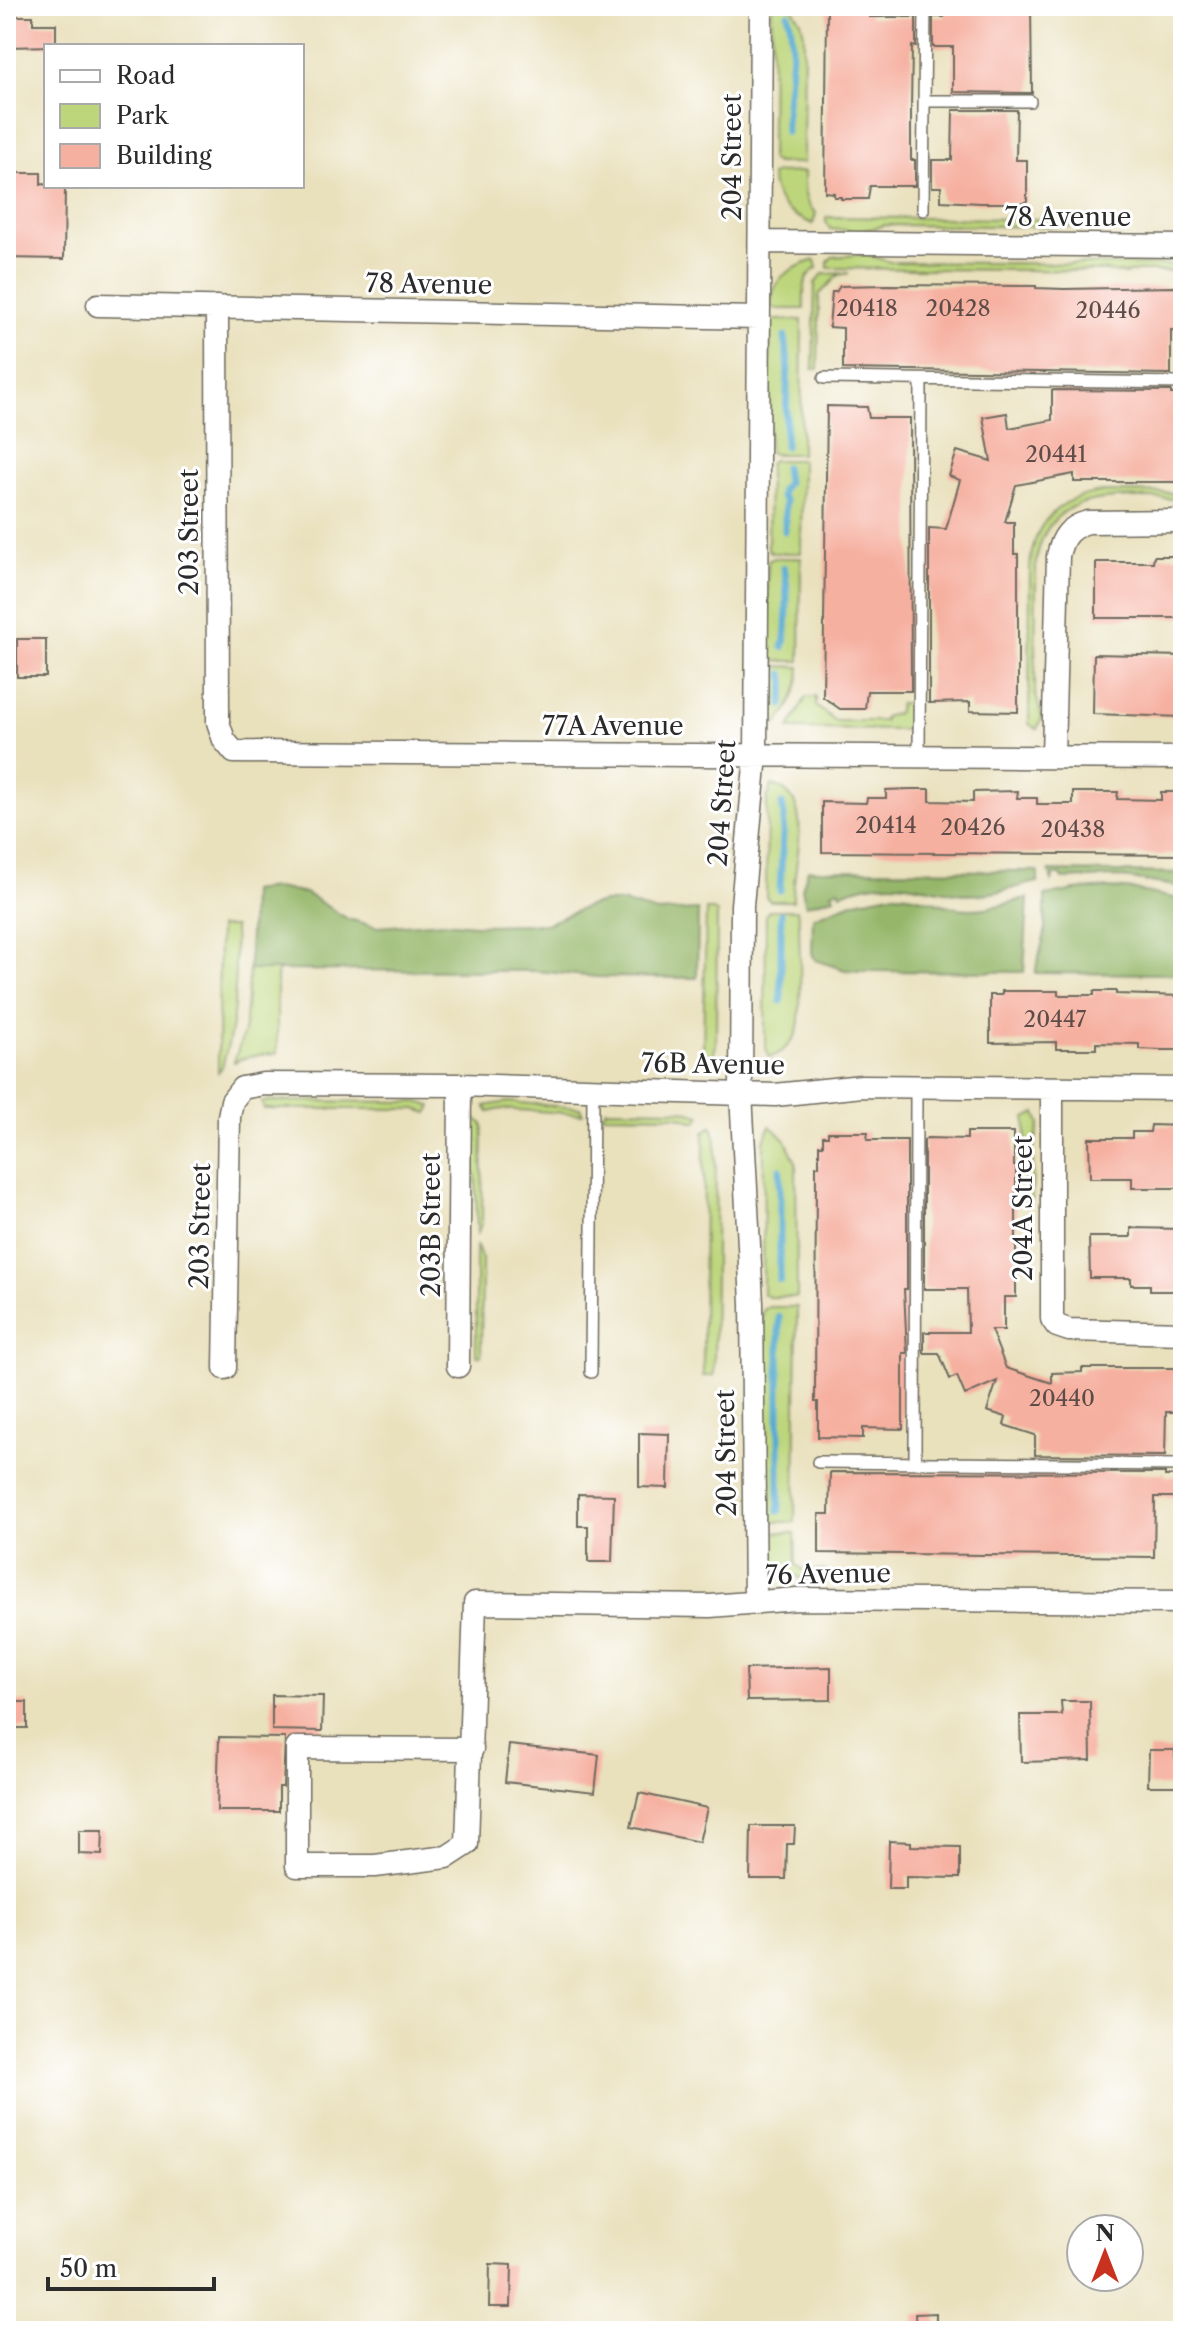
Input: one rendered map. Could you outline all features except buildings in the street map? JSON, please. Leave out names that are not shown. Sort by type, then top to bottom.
[{"type":"street","name":"204 Street","points":[[755,1603],[752,1303],[741,1093],[742,905],[756,755],[761,6]]},
{"type":"street","name":"78 Avenue","points":[[760,242],[1183,246]]},
{"type":"street","name":"78 Avenue","points":[[98,305],[759,318]]},
{"type":"street","name":"203 Street","points":[[217,307],[218,722],[224,740],[234,752]]},
{"type":"street","points":[[1053,757],[1058,556],[1067,532],[1088,522],[1183,521]]},
{"type":"street","name":"77A Avenue","points":[[234,752],[1183,758]]},
{"type":"street","name":"76B Avenue","points":[[242,1088],[263,1084],[460,1085],[786,1095],[862,1086],[916,1085],[1183,1089]]},
{"type":"street","name":"203B Street","points":[[458,1366],[460,1085]]},
{"type":"street","name":"203 Street","points":[[225,1368],[229,1117],[232,1101],[242,1088]]},
{"type":"street","name":"204A Street","points":[[1052,1088],[1052,1319],[1057,1326],[1069,1330],[1183,1333]]},
{"type":"street","name":"76 Avenue","points":[[472,1749],[475,1603],[710,1606],[797,1599],[1183,1602]]},
{"type":"street","points":[[297,1748],[472,1749],[467,1844],[447,1857],[375,1866],[297,1866],[297,1748]]},
{"type":"lane","points":[[923,210],[925,6]]},
{"type":"lane","points":[[924,101],[1030,101]]},
{"type":"lane","points":[[824,378],[1183,383]]},
{"type":"lane","points":[[919,756],[921,380]]},
{"type":"lane","points":[[915,1462],[916,1085]]},
{"type":"lane","points":[[591,1372],[593,1091]]},
{"type":"lane","points":[[818,1462],[1183,1465]]},
{"type":"green space","points":[[772,6],[791,6],[801,21],[804,34],[803,163],[776,163],[771,160]]},
{"type":"green space","points":[[804,172],[806,200],[816,213],[813,224],[784,207],[775,194],[771,176]]},
{"type":"green space","points":[[826,217],[1102,220],[1102,227],[885,225],[851,230],[830,229]]},
{"type":"green space","points":[[866,254],[890,262],[1183,265],[1183,271],[1125,274],[1106,271],[828,268],[832,257]]},
{"type":"green space","points":[[815,260],[817,268],[808,276],[804,286],[804,309],[776,309],[771,306],[775,288],[784,275]]},
{"type":"green space","points":[[849,273],[838,275],[819,295],[818,369],[813,369],[815,283],[823,274]]},
{"type":"green space","points":[[775,320],[802,320],[801,454],[769,452],[770,324]]},
{"type":"green space","points":[[773,460],[802,460],[801,553],[773,553],[768,550],[769,463]]},
{"type":"green space","points":[[1103,492],[1183,493],[1183,499],[1113,498],[1091,501],[1071,508],[1055,519],[1043,537],[1036,563],[1035,692],[1042,718],[1037,729],[1029,724],[1030,569],[1036,538],[1050,515],[1061,506]]},
{"type":"green space","points":[[774,558],[801,558],[800,661],[773,661],[768,657],[768,561]]},
{"type":"green space","points":[[773,666],[800,667],[794,698],[776,725],[768,708],[769,669]]},
{"type":"green space","points":[[806,697],[816,697],[816,706],[835,721],[884,721],[884,717],[897,713],[900,703],[910,703],[909,730],[789,729]]},
{"type":"green space","points":[[772,785],[786,792],[795,803],[799,818],[793,901],[770,901],[766,897],[767,799]]},
{"type":"green space","points":[[808,869],[1038,871],[1038,882],[973,895],[903,884],[876,884],[841,893],[839,889],[832,892],[834,897],[806,905],[802,889]]},
{"type":"green space","points":[[1049,871],[1183,873],[1183,887],[1117,877],[1063,879],[1061,875],[1054,875],[1052,881]]},
{"type":"green space","points":[[275,888],[305,893],[348,919],[378,927],[444,922],[546,924],[604,902],[622,902],[657,912],[698,910],[697,978],[598,977],[535,971],[249,970],[251,891]]},
{"type":"green space","points":[[1109,888],[1183,900],[1183,974],[1035,973],[1045,933],[1045,896]]},
{"type":"green space","points":[[891,894],[923,898],[962,909],[991,907],[1028,898],[1024,972],[845,970],[815,960],[812,953],[813,917],[855,901]]},
{"type":"green space","points":[[706,910],[717,913],[716,1044],[713,1057],[703,1052]]},
{"type":"green space","points":[[770,910],[797,910],[801,989],[798,1027],[794,1037],[783,1050],[769,1057],[765,1044],[766,914]]},
{"type":"green space","points":[[219,927],[234,927],[235,976],[232,1024],[223,1065],[218,1072]]},
{"type":"green space","points":[[249,970],[277,970],[277,1053],[250,1056],[234,1062],[244,1032]]},
{"type":"green space","points":[[262,1102],[418,1102],[432,1106],[428,1113],[416,1109],[264,1109]]},
{"type":"green space","points":[[508,1102],[580,1108],[583,1114],[501,1109],[489,1112],[485,1106]]},
{"type":"green space","points":[[606,1109],[682,1110],[701,1115],[696,1122],[678,1116],[602,1115]]},
{"type":"green space","points":[[1036,1113],[1040,1124],[1033,1150],[1032,1199],[1025,1199],[1026,1118]]},
{"type":"green space","points":[[473,1117],[483,1124],[482,1221],[477,1235],[476,1177],[469,1158]]},
{"type":"green space","points":[[712,1126],[716,1141],[714,1376],[703,1376],[704,1132]]},
{"type":"green space","points":[[770,1126],[785,1139],[796,1162],[797,1297],[769,1297],[763,1294],[764,1141]]},
{"type":"green space","points":[[476,1245],[482,1259],[481,1356],[476,1356]]},
{"type":"green space","points":[[769,1307],[797,1307],[795,1522],[768,1522],[762,1518],[763,1434],[768,1434],[768,1425],[763,1425],[763,1310]]},
{"type":"green space","points":[[768,1532],[795,1533],[796,1564],[803,1570],[826,1571],[822,1583],[783,1570],[765,1547],[762,1536]]},
{"type":"waterway","points":[[786,132],[792,58],[788,14]]},
{"type":"waterway","points":[[785,337],[788,364],[785,446]]},
{"type":"waterway","points":[[785,467],[787,483],[781,496],[785,501],[785,531]]},
{"type":"waterway","points":[[783,647],[787,608],[784,568]]},
{"type":"waterway","points":[[782,705],[783,674]]},
{"type":"waterway","points":[[780,890],[782,804]]},
{"type":"waterway","points":[[781,914],[781,1001]]},
{"type":"waterway","points":[[780,1169],[780,1280]]},
{"type":"waterway","points":[[779,1317],[779,1511]]}]
